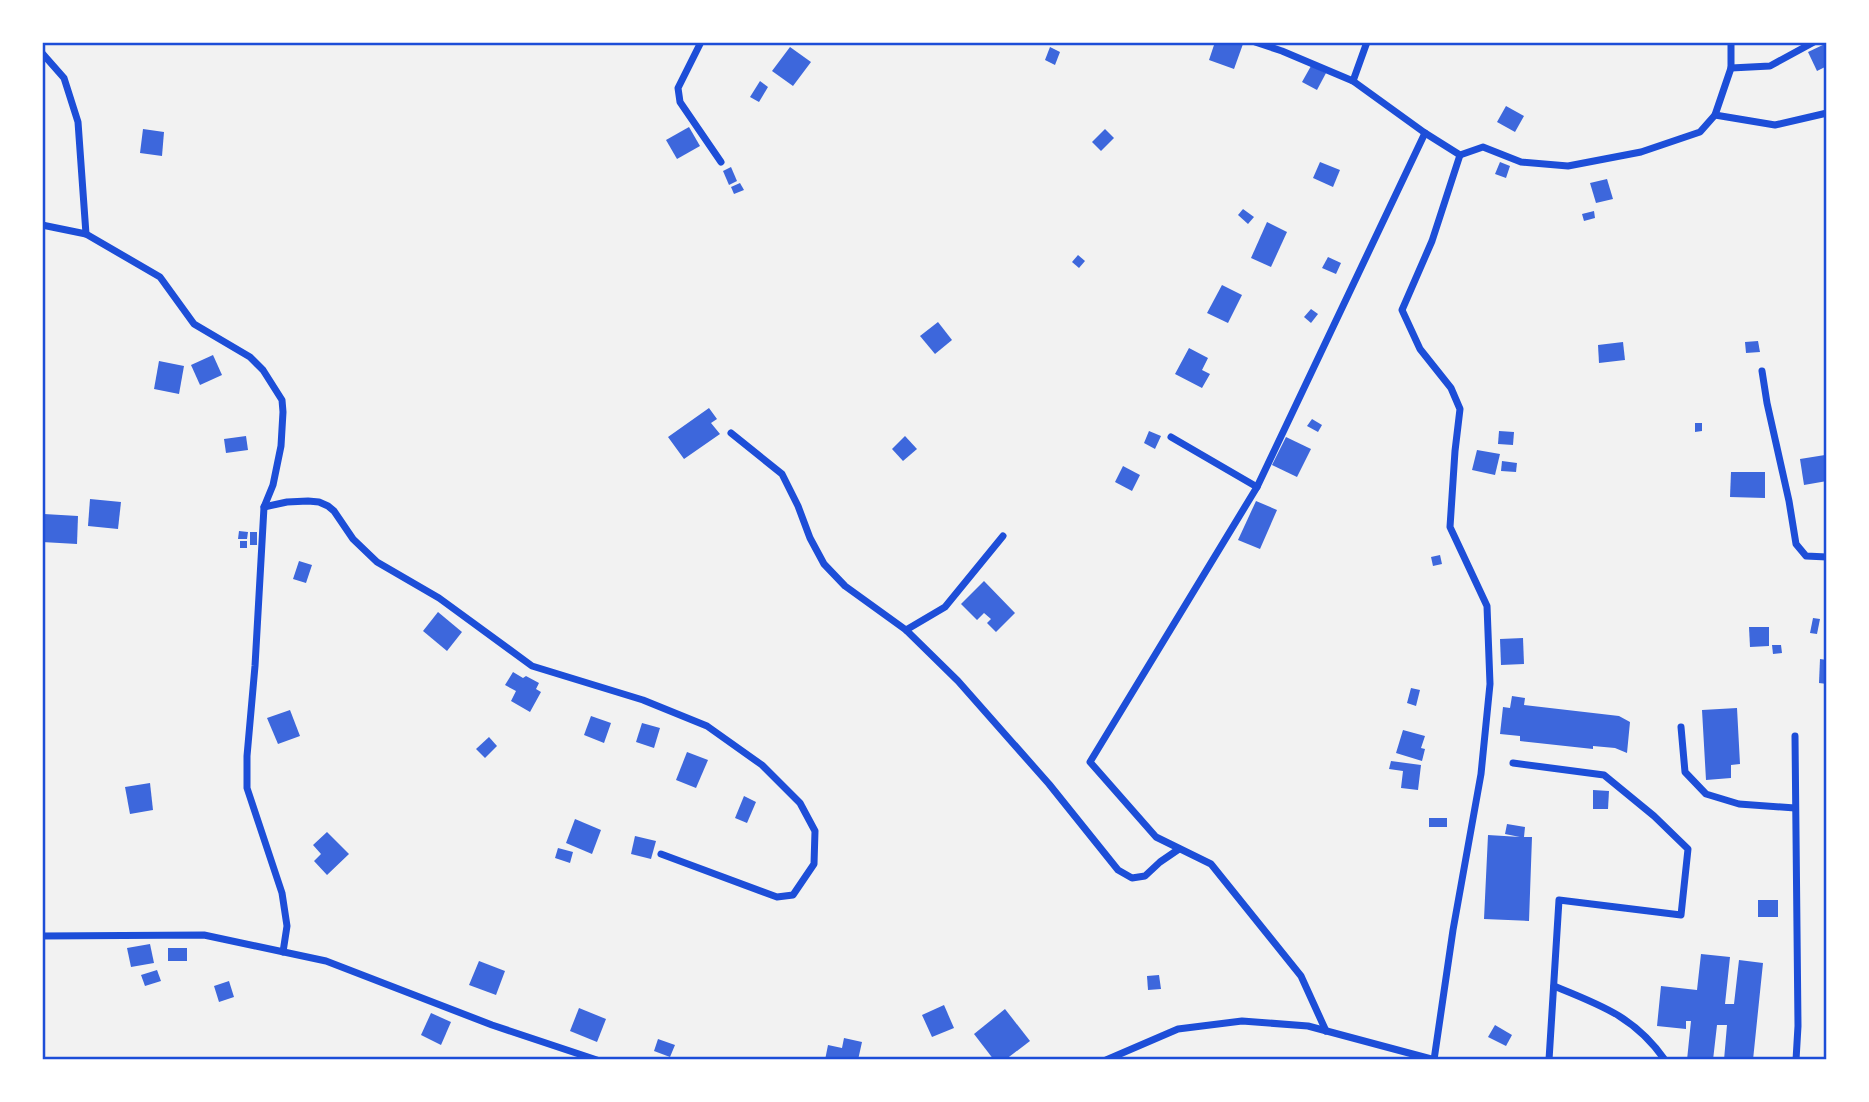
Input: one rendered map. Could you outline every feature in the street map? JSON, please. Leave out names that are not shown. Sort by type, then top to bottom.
[{"type":"street","points":[[701,42],[678,88],[680,102],[721,162]]},
{"type":"street","points":[[1255,42],[1353,81],[1460,155]]},
{"type":"street","points":[[1353,81],[1367,42]]},
{"type":"street","points":[[1460,155],[1483,147],[1521,162],[1568,166],[1641,152],[1700,132],[1714,115],[1731,68],[1731,42]]},
{"type":"street","points":[[1731,68],[1770,66],[1814,42]]},
{"type":"street","points":[[42,53],[64,78],[78,122],[86,234]]},
{"type":"street","points":[[1714,115],[1775,125],[1827,113]]},
{"type":"street","points":[[1326,1031],[1301,976],[1211,864],[1156,837],[1090,762],[1257,487],[1425,133]]},
{"type":"street","points":[[1106,1060],[1178,1029],[1242,1021],[1308,1026],[1435,1060],[1453,930],[1481,774],[1490,684],[1487,606],[1450,527],[1460,409],[1451,388],[1420,349],[1402,310],[1432,241],[1460,155]]},
{"type":"street","points":[[42,225],[86,234],[160,277],[194,324],[250,357],[274,385],[282,400],[281,446],[273,485],[264,507],[247,788],[282,892],[287,926],[284,952]]},
{"type":"street","points":[[1762,371],[1796,544],[1806,556],[1827,557]]},
{"type":"street","points":[[731,433],[782,474],[824,564],[845,586],[906,630],[958,681],[1049,784],[1118,870],[1132,878],[1145,876],[1179,849]]},
{"type":"street","points":[[1171,437],[1257,487]]},
{"type":"street","points":[[264,507],[308,501],[328,506],[353,539],[377,562],[439,598],[532,666],[643,701],[707,726],[762,765],[800,803],[815,831],[814,864],[793,894],[777,897],[661,854]]},
{"type":"street","points":[[906,630],[945,607],[1003,536]]},
{"type":"street","points":[[1681,727],[1685,772],[1706,794],[1739,804],[1795,808]]},
{"type":"street","points":[[1795,736],[1798,1026],[1796,1060]]},
{"type":"street","points":[[1513,764],[1604,775],[1654,816],[1688,849],[1681,915],[1559,900],[1549,1060]]},
{"type":"street","points":[[42,936],[204,935],[326,961],[492,1025],[597,1060]]},
{"type":"street","points":[[1554,986],[1601,1005],[1638,1028],[1665,1060]]},
{"type":"building","points":[[1215,42],[1243,44],[1234,69],[1209,60]]},
{"type":"building","points":[[1827,43],[1827,66],[1817,71],[1808,52]]},
{"type":"building","points":[[790,47],[811,62],[793,86],[772,71]]},
{"type":"building","points":[[1050,47],[1060,52],[1055,65],[1045,60]]},
{"type":"building","points":[[1311,66],[1326,73],[1317,90],[1302,82]]},
{"type":"building","points":[[760,81],[768,87],[759,102],[750,97]]},
{"type":"building","points":[[1506,106],[1524,116],[1515,132],[1497,122]]},
{"type":"building","points":[[689,127],[700,146],[677,159],[666,140]]},
{"type":"building","points":[[143,129],[164,132],[162,156],[140,153]]},
{"type":"building","points":[[1105,129],[1114,138],[1101,151],[1092,142]]},
{"type":"building","points":[[1320,162],[1340,170],[1333,187],[1313,178]]},
{"type":"building","points":[[1500,162],[1510,166],[1506,178],[1495,174]]},
{"type":"building","points":[[731,167],[737,181],[729,185],[723,171]]},
{"type":"building","points":[[1607,179],[1613,199],[1596,203],[1590,183]]},
{"type":"building","points":[[740,183],[744,190],[734,194],[731,187]]},
{"type":"building","points":[[1243,209],[1254,217],[1248,224],[1238,215]]},
{"type":"building","points":[[1594,211],[1595,218],[1584,221],[1582,214]]},
{"type":"building","points":[[1267,222],[1287,232],[1271,267],[1251,258]]},
{"type":"building","points":[[1078,255],[1085,261],[1079,268],[1072,262]]},
{"type":"building","points":[[1328,257],[1341,263],[1336,274],[1322,268]]},
{"type":"building","points":[[1222,285],[1242,295],[1228,323],[1207,313]]},
{"type":"building","points":[[1311,309],[1318,314],[1311,323],[1304,317]]},
{"type":"building","points":[[938,322],[952,340],[935,354],[920,336]]},
{"type":"building","points":[[1758,341],[1760,352],[1746,353],[1745,342]]},
{"type":"building","points":[[1623,342],[1625,360],[1599,363],[1598,345]]},
{"type":"building","points":[[1189,348],[1208,358],[1202,370],[1210,374],[1202,388],[1175,374]]},
{"type":"building","points":[[213,355],[222,375],[200,385],[191,365]]},
{"type":"building","points":[[159,361],[184,366],[179,394],[154,389]]},
{"type":"building","points":[[709,408],[717,419],[711,423],[720,434],[684,459],[668,437]]},
{"type":"building","points":[[1312,419],[1322,425],[1318,432],[1307,426]]},
{"type":"building","points":[[1695,423],[1702,423],[1702,431],[1695,432]]},
{"type":"building","points":[[1149,431],[1161,436],[1155,449],[1144,443]]},
{"type":"building","points":[[1499,431],[1514,432],[1513,445],[1498,444]]},
{"type":"building","points":[[246,436],[248,450],[226,453],[224,439]]},
{"type":"building","points":[[905,436],[917,449],[903,461],[892,449]]},
{"type":"building","points":[[1286,437],[1311,449],[1297,477],[1272,465]]},
{"type":"building","points":[[1477,450],[1500,454],[1495,475],[1472,470]]},
{"type":"building","points":[[1825,455],[1827,481],[1804,485],[1800,459]]},
{"type":"building","points":[[1502,461],[1517,463],[1516,472],[1501,471]]},
{"type":"building","points":[[1123,466],[1140,475],[1132,491],[1115,482]]},
{"type":"building","points":[[1731,472],[1765,472],[1765,498],[1730,497]]},
{"type":"building","points":[[90,499],[121,502],[118,529],[88,526]]},
{"type":"building","points":[[1256,501],[1277,510],[1260,549],[1238,540]]},
{"type":"building","points":[[44,514],[78,516],[77,544],[42,542]]},
{"type":"building","points":[[239,531],[248,532],[247,539],[238,539]]},
{"type":"building","points":[[250,532],[257,532],[257,545],[250,545]]},
{"type":"building","points":[[240,541],[247,541],[247,548],[240,548]]},
{"type":"building","points":[[1440,555],[1442,564],[1433,566],[1431,557]]},
{"type":"building","points":[[299,561],[312,565],[306,583],[293,579]]},
{"type":"building","points":[[984,581],[1015,613],[996,632],[987,623],[991,619],[984,613],[977,620],[961,604]]},
{"type":"building","points":[[438,612],[462,632],[447,651],[423,631]]},
{"type":"building","points":[[1813,618],[1820,619],[1817,634],[1810,633]]},
{"type":"building","points":[[1749,627],[1769,627],[1769,646],[1750,647]]},
{"type":"building","points":[[1523,638],[1524,664],[1501,665],[1500,639]]},
{"type":"building","points":[[1772,645],[1781,645],[1782,653],[1773,654]]},
{"type":"building","points":[[1820,659],[1827,660],[1827,684],[1819,683]]},
{"type":"building","points":[[513,672],[539,683],[536,689],[541,692],[530,712],[511,701],[516,691],[505,685]]},
{"type":"building","points":[[1411,688],[1420,690],[1416,706],[1407,703]]},
{"type":"building","points":[[1512,696],[1525,698],[1524,705],[1619,716],[1630,722],[1627,753],[1615,748],[1593,746],[1593,749],[1520,741],[1520,736],[1500,734],[1503,707],[1510,708]]},
{"type":"building","points":[[1737,708],[1740,764],[1731,765],[1731,778],[1706,780],[1702,710]]},
{"type":"building","points":[[290,710],[300,736],[278,744],[267,718]]},
{"type":"building","points":[[591,716],[611,723],[604,743],[584,735]]},
{"type":"building","points":[[642,723],[660,728],[654,748],[636,742]]},
{"type":"building","points":[[1403,730],[1425,736],[1421,748],[1425,749],[1422,761],[1396,753]]},
{"type":"building","points":[[489,737],[497,746],[485,758],[476,749]]},
{"type":"building","points":[[687,752],[708,760],[696,788],[676,780]]},
{"type":"building","points":[[1391,761],[1421,765],[1418,790],[1401,788],[1403,771],[1389,769]]},
{"type":"building","points":[[150,783],[153,810],[130,814],[125,787]]},
{"type":"building","points":[[1593,790],[1609,791],[1608,809],[1593,809]]},
{"type":"building","points":[[744,796],[756,802],[747,823],[735,818]]},
{"type":"building","points":[[1429,818],[1447,818],[1447,827],[1429,827]]},
{"type":"building","points":[[575,819],[601,830],[592,854],[566,843]]},
{"type":"building","points":[[1507,824],[1525,827],[1524,837],[1532,837],[1529,921],[1484,919],[1488,835],[1520,837],[1505,834]]},
{"type":"building","points":[[327,832],[349,854],[327,875],[314,861],[321,854],[313,845]]},
{"type":"building","points":[[635,836],[656,841],[651,859],[631,854]]},
{"type":"building","points":[[558,848],[573,852],[570,863],[555,858]]},
{"type":"building","points":[[1758,900],[1778,900],[1778,917],[1758,917]]},
{"type":"building","points":[[150,944],[154,963],[131,967],[127,948]]},
{"type":"building","points":[[168,948],[187,948],[187,961],[168,961]]},
{"type":"building","points":[[1701,954],[1730,957],[1725,1004],[1734,1004],[1739,960],[1763,963],[1753,1060],[1724,1060],[1727,1025],[1717,1025],[1713,1060],[1687,1060],[1691,1021],[1686,1021],[1686,1029],[1657,1026],[1661,986],[1697,990]]},
{"type":"building","points":[[479,961],[505,971],[496,995],[469,985]]},
{"type":"building","points":[[157,970],[161,981],[145,986],[141,975]]},
{"type":"building","points":[[1159,975],[1161,989],[1148,990],[1147,976]]},
{"type":"building","points":[[229,981],[234,997],[219,1002],[214,986]]},
{"type":"building","points":[[944,1005],[954,1028],[932,1037],[922,1015]]},
{"type":"building","points":[[579,1008],[606,1019],[597,1042],[570,1031]]},
{"type":"building","points":[[1005,1009],[1030,1041],[1005,1060],[994,1060],[974,1034]]},
{"type":"building","points":[[431,1013],[451,1022],[441,1045],[421,1035]]},
{"type":"building","points":[[1495,1025],[1512,1035],[1506,1046],[1488,1037]]},
{"type":"building","points":[[844,1038],[862,1042],[858,1060],[825,1060],[828,1045],[842,1048]]},
{"type":"building","points":[[658,1039],[675,1045],[670,1057],[654,1051]]}]
